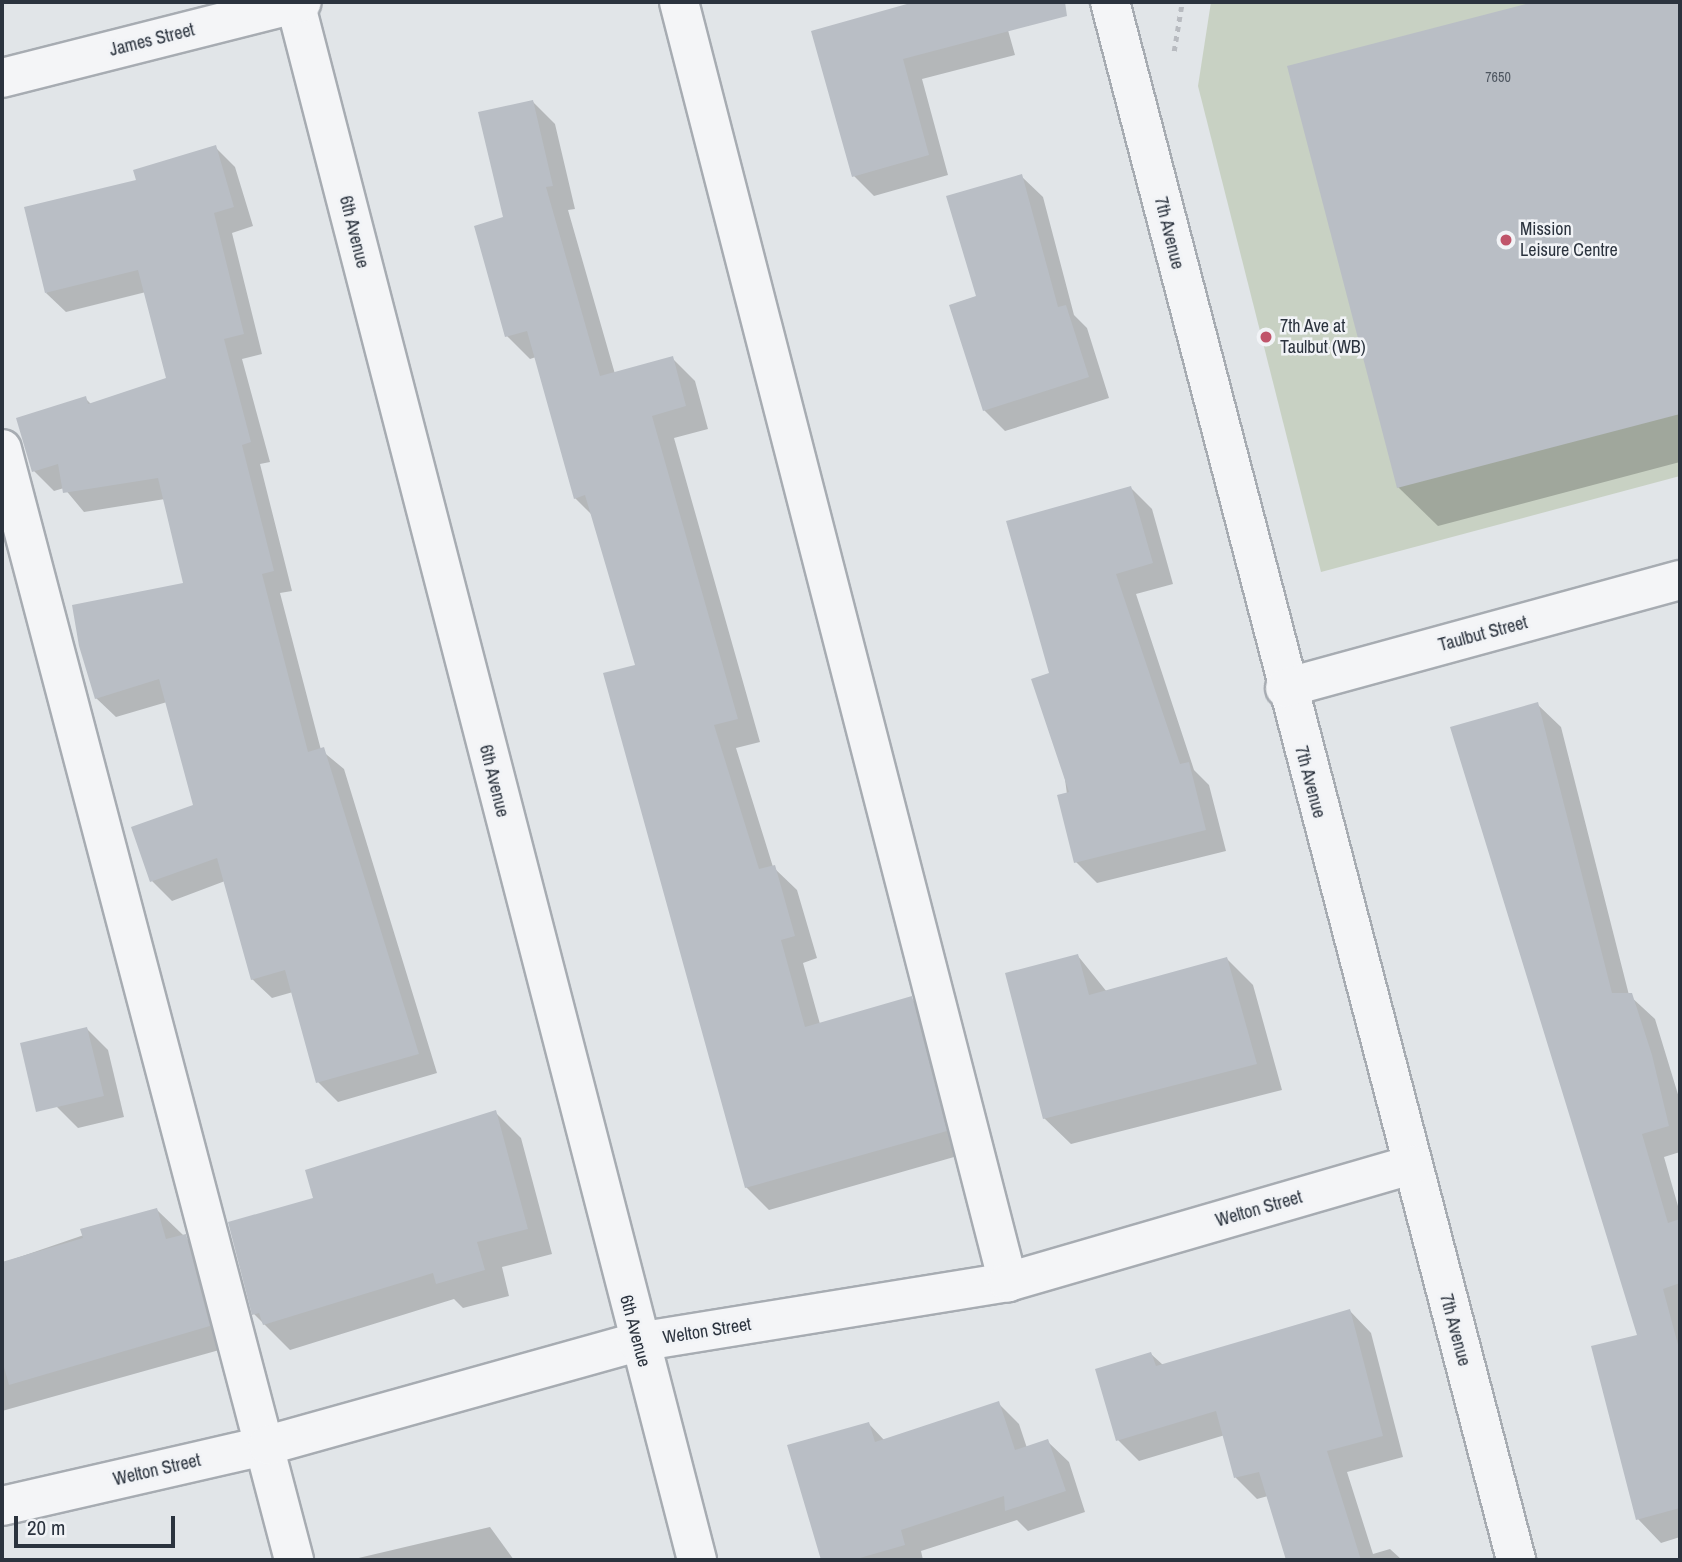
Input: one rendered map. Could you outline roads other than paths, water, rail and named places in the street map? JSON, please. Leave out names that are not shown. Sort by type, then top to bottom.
[{"type":"street","name":"James Street","points":[[2,78],[298,2]]},
{"type":"street","name":"6th Avenue","points":[[298,2],[638,1342],[697,1560]]},
{"type":"street","points":[[680,2],[1008,1282]]},
{"type":"street","name":"7th Avenue","points":[[1111,2],[1285,688],[1516,1560]]},
{"type":"street","points":[[2,449],[268,1445],[294,1560]]},
{"type":"street","name":"Taulbut Street","points":[[1285,688],[1680,580]]},
{"type":"street","name":"Welton Street","points":[[2,1506],[268,1445],[638,1342],[1008,1282],[1412,1165]]},
{"type":"place","name":"Mission Leisure Centre","points":[[1506,240]]},
{"type":"place","name":"7th Ave at Taulbut (WB)","points":[[1266,337]]}]
